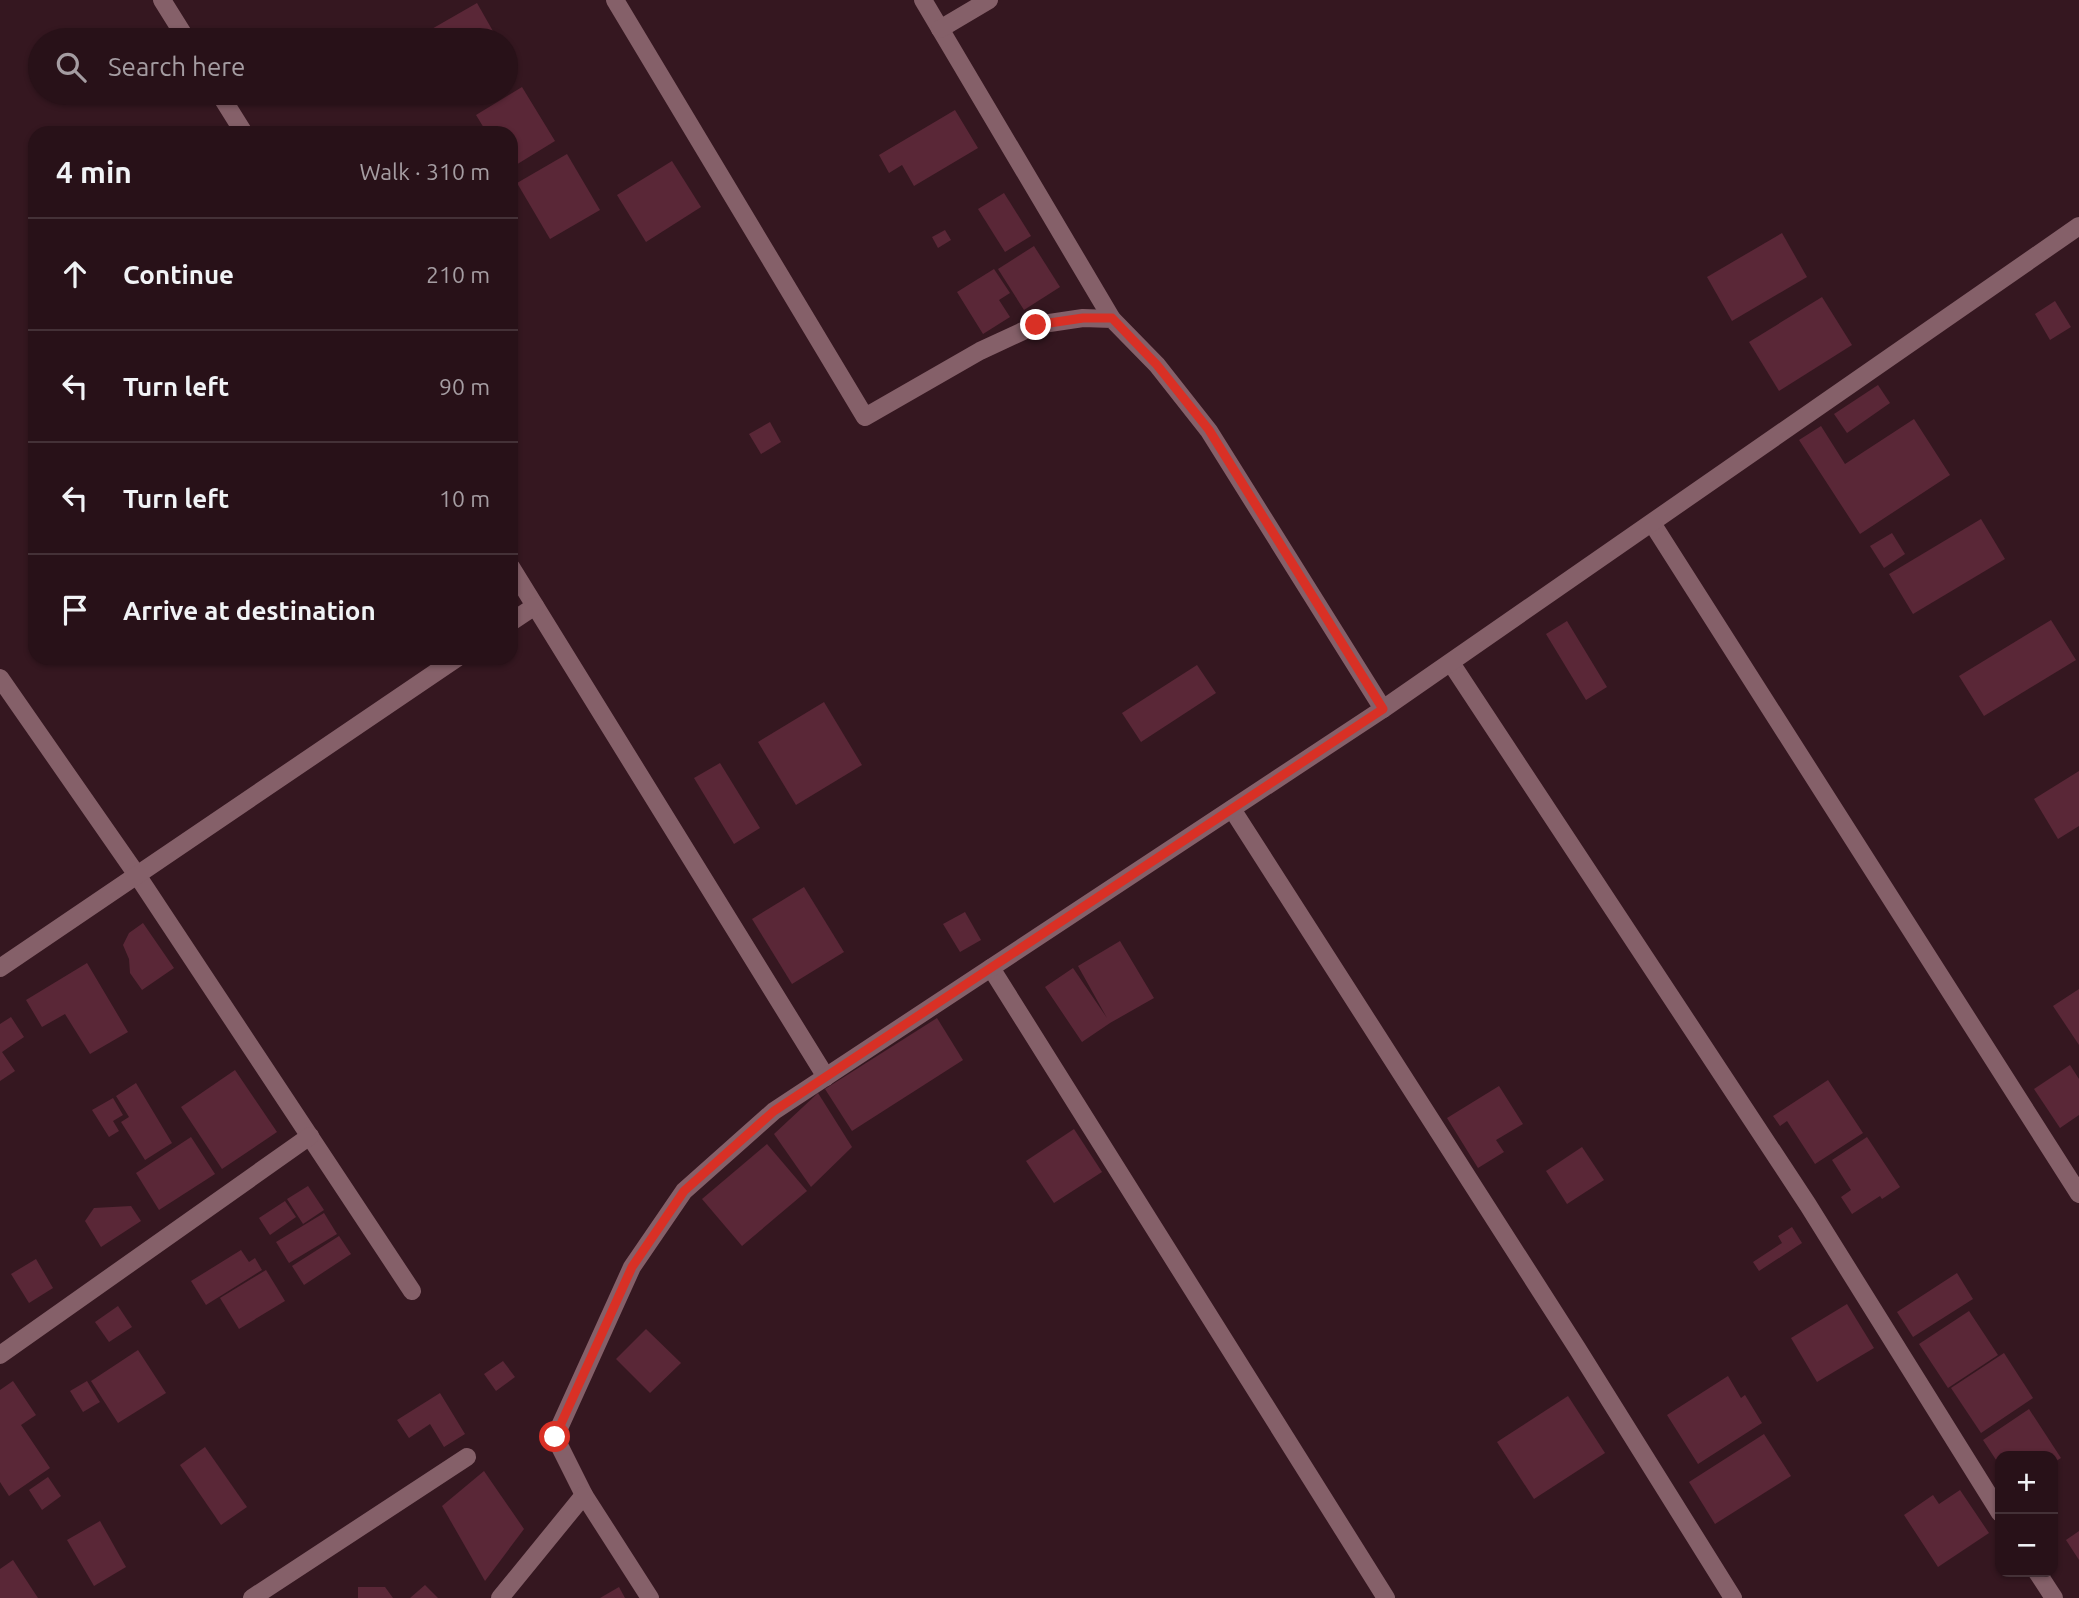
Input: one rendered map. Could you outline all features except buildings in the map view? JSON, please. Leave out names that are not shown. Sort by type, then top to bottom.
[{"type":"street","points":[[162,0],[180,28]]},
{"type":"street","points":[[615,0],[865,417],[979,351],[1036,325],[1083,318],[1112,318]]},
{"type":"street","points":[[923,0],[1112,318],[1157,365],[1209,430],[1383,709]]},
{"type":"street","points":[[940,29],[989,0]]},
{"type":"street","points":[[226,105],[240,126]]},
{"type":"street","points":[[650,1598],[584,1494],[555,1437],[632,1267],[684,1191],[774,1111],[1451,663],[2079,226]]},
{"type":"street","points":[[1652,523],[2079,1194]]},
{"type":"street","points":[[518,578],[825,1077]]},
{"type":"street","points":[[518,617],[535,606]]},
{"type":"street","points":[[1451,663],[1808,1205],[1995,1505]]},
{"type":"street","points":[[0,968],[447,665]]},
{"type":"street","points":[[0,678],[137,875],[412,1291]]},
{"type":"street","points":[[1232,809],[1577,1348],[1733,1598]]},
{"type":"street","points":[[991,968],[1386,1598]]},
{"type":"street","points":[[0,1355],[310,1136]]},
{"type":"street","points":[[253,1598],[467,1457]]},
{"type":"street","points":[[500,1598],[570,1515],[584,1494]]},
{"type":"street","points":[[2040,1577],[2053,1598]]},
{"type":"route","points":[[555,1437],[632,1267],[684,1191],[774,1111],[1383,709],[1209,430],[1157,365],[1112,318],[1083,318],[1036,325]]}]
